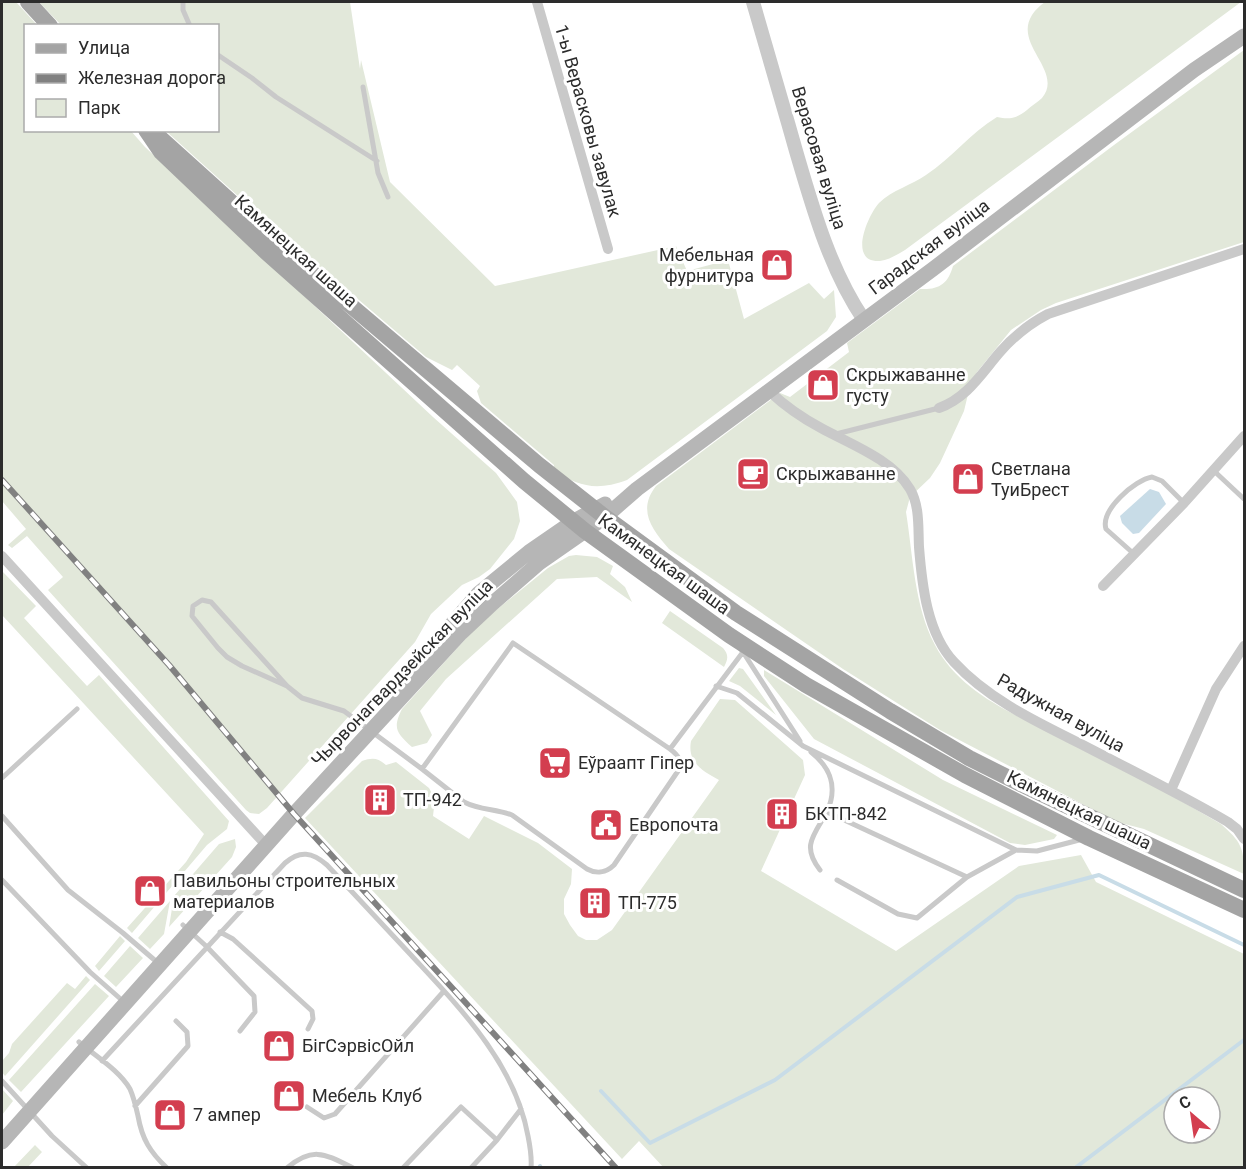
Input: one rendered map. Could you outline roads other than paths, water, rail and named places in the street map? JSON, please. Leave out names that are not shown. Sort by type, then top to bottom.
[{"type":"main road","points":[[28,2],[48,24]]},
{"type":"main road","name":"Гарадская вуліца","points":[[600,513],[637,489],[769,391],[1194,70],[1245,36]]},
{"type":"main road","name":"Камянецкая шаша","points":[[149,132],[161,152],[266,252],[524,481],[580,526],[729,635],[861,717],[1023,806],[1245,910]]},
{"type":"main road","name":"Камянецкая шаша","points":[[151,132],[170,144],[287,251],[539,465],[736,613],[890,711],[990,768],[1245,890]]},
{"type":"main road","name":"Чырвонагвардзейская вуліца","points":[[2,1142],[27,1108],[82,1045],[368,728],[493,603],[580,526],[600,513]]},
{"type":"main road","points":[[1115,828],[1147,834],[1245,880]]},
{"type":"main road","name":"Чырвонагвардзейская вуліца","points":[[2,1129],[27,1108]]},
{"type":"street","name":"1-ы Верасковы завулак","points":[[537,2],[608,249]]},
{"type":"street","name":"Верасовая вуліца","points":[[753,2],[814,207],[837,272],[848,296],[864,320]]},
{"type":"street","points":[[939,408],[962,397],[1014,337],[1029,324],[1048,314],[1245,249]]},
{"type":"street","name":"Радужная вуліца","points":[[769,391],[798,415],[891,469],[903,479],[912,492],[916,505],[923,583],[929,612],[938,637],[952,660],[975,683],[1030,718],[1171,790],[1228,822],[1245,839]]},
{"type":"street","points":[[1102,586],[1245,436]]},
{"type":"street","points":[[2,556],[263,842]]},
{"type":"street","points":[[1171,790],[1216,689],[1245,646]]},
{"type":"lane","points":[[183,2],[183,10],[189,24]]},
{"type":"lane","points":[[219,56],[276,97],[377,161]]},
{"type":"lane","points":[[363,87],[378,173],[388,197]]},
{"type":"lane","points":[[833,434],[939,408]]},
{"type":"lane","points":[[1213,470],[1245,498]]},
{"type":"lane","points":[[1134,554],[1106,529],[1105,518],[1113,505],[1139,481],[1152,477],[1162,481],[1184,502]]},
{"type":"lane","points":[[287,686],[227,657],[194,620],[191,613],[193,606],[202,600],[212,603],[287,686],[302,698],[344,711],[464,802],[512,815],[587,869],[596,872],[614,865],[678,771],[681,763],[670,749],[513,644],[422,769]]},
{"type":"lane","points":[[729,635],[743,652],[803,746],[1016,850],[1037,851],[1089,838]]},
{"type":"lane","points":[[670,749],[743,652]]},
{"type":"lane","points":[[716,686],[737,693],[823,762],[830,778],[832,795],[827,812],[809,846],[812,858],[820,870]]},
{"type":"lane","points":[[2,778],[77,709]]},
{"type":"lane","points":[[827,812],[967,877]]},
{"type":"lane","points":[[2,816],[68,890],[156,962]]},
{"type":"lane","points":[[837,880],[898,914],[917,918],[967,877],[1016,850]]},
{"type":"lane","points":[[102,1061],[285,863],[298,854],[308,853],[315,855],[327,865],[444,991],[465,1015],[497,1059],[522,1109],[530,1143],[531,1167]]},
{"type":"lane","points":[[2,880],[90,972],[122,1000]]},
{"type":"lane","points":[[186,928],[254,996],[255,1012],[240,1031]]},
{"type":"lane","points":[[220,932],[233,939],[312,1011],[313,1019],[308,1029]]},
{"type":"lane","points":[[307,1107],[324,1118],[335,1114],[444,991]]},
{"type":"lane","points":[[135,1106],[188,1046],[187,1032],[176,1021]]},
{"type":"lane","points":[[82,1045],[126,1083],[133,1097],[146,1144],[167,1167]]},
{"type":"lane","points":[[2,1081],[58,1142],[87,1167]]},
{"type":"lane","points":[[403,1167],[461,1107],[497,1140]]},
{"type":"lane","points":[[471,1167],[522,1109]]},
{"type":"lane","points":[[287,1167],[302,1157],[319,1153],[353,1167]]},
{"type":"water","points":[[1150,489],[1159,492],[1166,504],[1139,533],[1133,534],[1122,523],[1120,516]]},
{"type":"waterway","points":[[601,1091],[650,1143],[775,1080],[1017,897],[1099,875],[1244,945]]},
{"type":"waterway","points":[[1075,1168],[1244,1040]]},
{"type":"railway","points":[[2,480],[169,665],[294,814],[616,1168]]},
{"type":"place","name":"Мебельная фурнитура","points":[[777,265]]},
{"type":"place","name":"Скрыжаванне густу","points":[[823,385]]},
{"type":"place","name":"Скрыжаванне","points":[[753,474]]},
{"type":"place","name":"Светлана ТуиБрест","points":[[968,479]]},
{"type":"place","name":"Еўраапт Гіпер","points":[[555,763]]},
{"type":"place","name":"ТП-942","points":[[380,800]]},
{"type":"place","name":"БКТП-842","points":[[782,814]]},
{"type":"place","name":"Европочта","points":[[606,825]]},
{"type":"place","name":"Павильоны строительных материалов","points":[[150,891]]},
{"type":"place","name":"ТП-775","points":[[595,903]]},
{"type":"place","name":"БігСэрвісОйл","points":[[279,1046]]},
{"type":"place","name":"Мебель Клуб","points":[[289,1096]]},
{"type":"place","name":"7 ампер","points":[[170,1115]]}]
